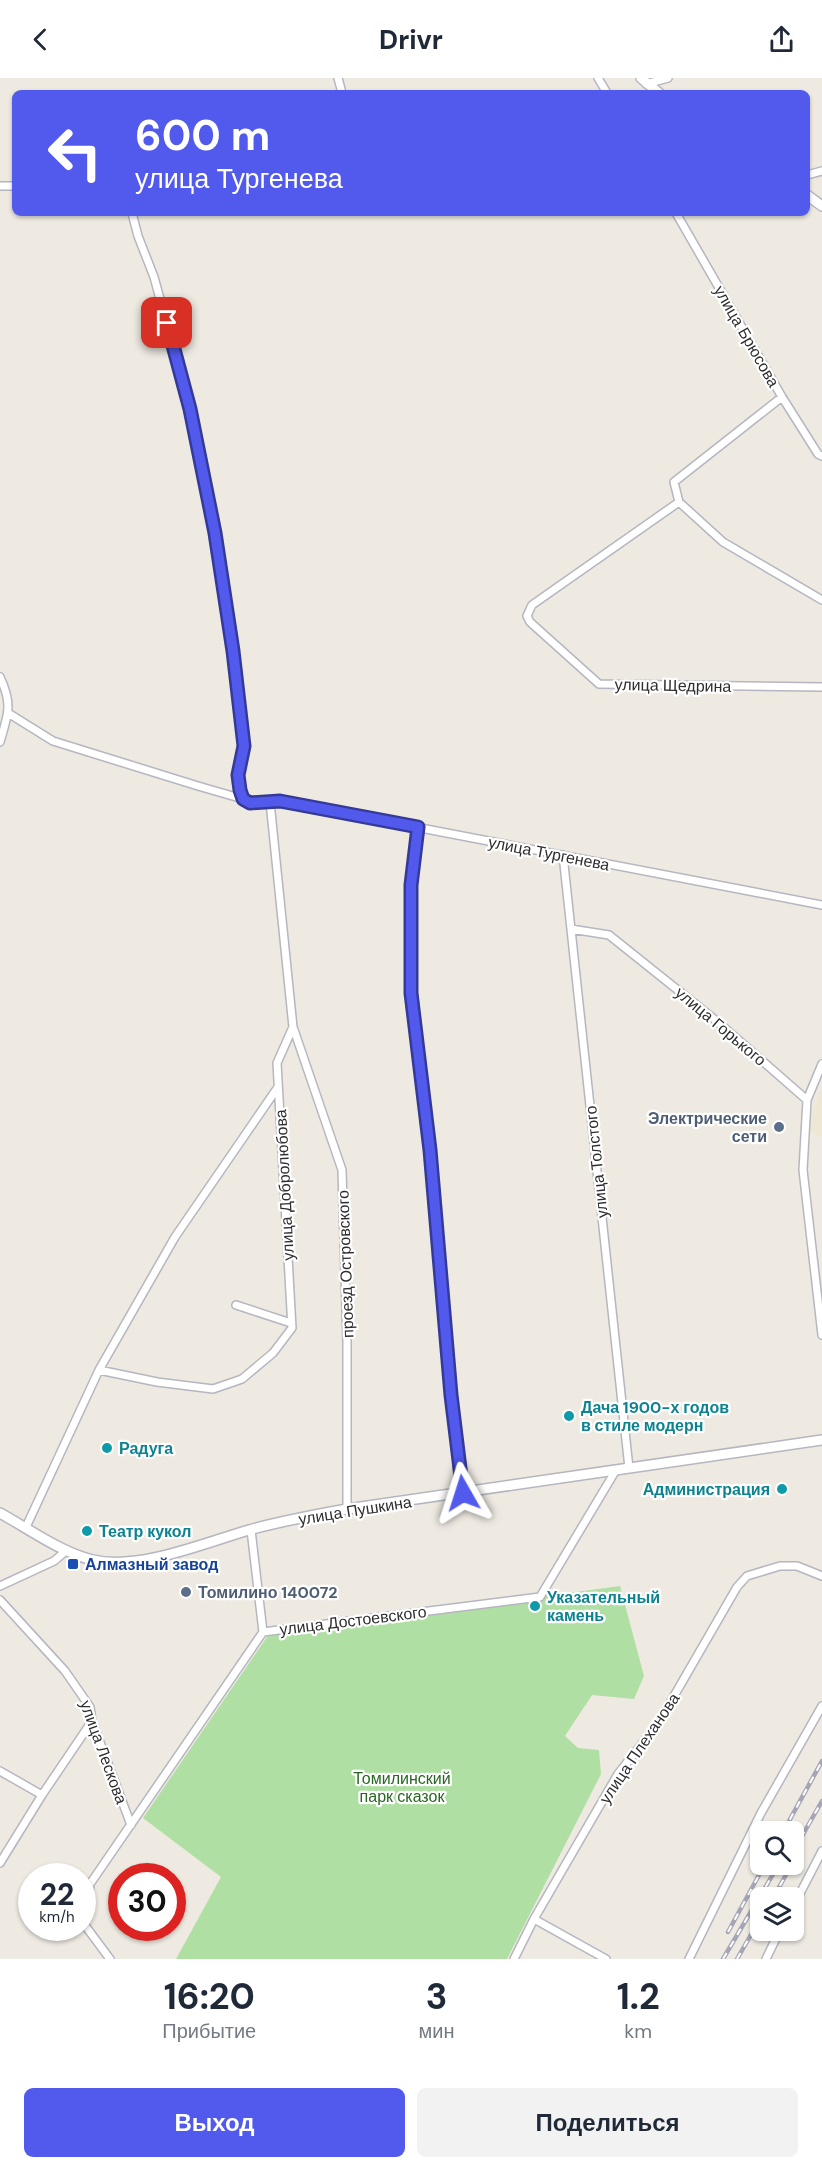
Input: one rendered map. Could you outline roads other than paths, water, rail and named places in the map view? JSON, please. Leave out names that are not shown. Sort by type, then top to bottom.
[{"type":"main road","name":"улица Пушкина","points":[[0,1513],[69,1552],[96,1561],[124,1563],[179,1551],[250,1530],[347,1509],[822,1440]]},
{"type":"street","points":[[643,81],[668,78]]},
{"type":"street","points":[[133,216],[154,277],[190,409],[215,533],[233,651],[244,746],[238,775],[243,799]]},
{"type":"street","name":"улица Брюсова","points":[[678,216],[782,397],[818,454],[822,456]]},
{"type":"street","points":[[782,397],[674,482],[679,502],[723,542],[822,600]]},
{"type":"street","name":"улица Щедрина","points":[[679,502],[532,605],[527,616],[530,622],[599,684],[822,687]]},
{"type":"street","points":[[0,677],[8,693],[8,713],[0,742]]},
{"type":"street","name":"улица Тургенева","points":[[8,713],[53,741],[250,803],[274,802],[418,827],[822,905]]},
{"type":"street","name":"проезд Островского","points":[[274,802],[293,1027],[342,1170],[347,1343],[347,1509]]},
{"type":"street","points":[[418,827],[411,885],[411,993],[430,1150],[451,1395],[463,1493]]},
{"type":"street","name":"улица Толстого","points":[[563,855],[628,1468]]},
{"type":"street","name":"улица Горького","points":[[571,929],[609,935],[719,1023],[807,1100]]},
{"type":"street","points":[[278,1088],[277,1063],[293,1027]]},
{"type":"street","points":[[822,1064],[807,1100],[803,1170],[822,1335]]},
{"type":"street","name":"улица Добролюбова","points":[[278,1088],[282,1115],[283,1194],[291,1323]]},
{"type":"street","name":"улица Добролюбова","points":[[26,1527],[99,1370],[175,1237],[278,1088]]},
{"type":"street","points":[[99,1370],[158,1382],[213,1389],[242,1379],[273,1353],[292,1328],[291,1323],[236,1305]]},
{"type":"street","name":"улица Достоевского","points":[[110,1959],[84,1924],[90,1884],[263,1632],[540,1597],[616,1470]]},
{"type":"street","points":[[250,1530],[263,1632]]},
{"type":"street","points":[[0,1586],[69,1552]]},
{"type":"street","name":"улица Плеханова","points":[[514,1959],[534,1919],[618,1774],[659,1722],[737,1587],[747,1576],[780,1566],[797,1566],[822,1576]]},
{"type":"street","name":"улица Лескова","points":[[0,1600],[65,1671],[90,1707],[92,1721],[132,1825]]},
{"type":"street","points":[[689,1959],[762,1814],[822,1706]]},
{"type":"street","points":[[0,1863],[92,1721]]},
{"type":"street","points":[[0,1772],[42,1795]]},
{"type":"street","points":[[803,1887],[822,1851]]},
{"type":"street","points":[[534,1919],[606,1959]]},
{"type":"street","points":[[766,1959],[775,1941]]},
{"type":"railway","points":[[789,1821],[822,1761]]},
{"type":"railway","points":[[804,1832],[822,1801]]},
{"type":"railway","points":[[728,1932],[759,1875]]},
{"type":"railway","points":[[723,1959],[773,1875]]},
{"type":"railway","points":[[779,1887],[786,1875]]},
{"type":"railway","points":[[737,1959],[750,1936]]},
{"type":"place","name":"Электрические сети","points":[[779,1127]]},
{"type":"place","name":"Дача 1900-х годов в стиле модерн","points":[[569,1416]]},
{"type":"place","name":"Радуга","points":[[107,1448]]},
{"type":"place","name":"Администрация","points":[[782,1489]]},
{"type":"place","name":"Театр кукол","points":[[87,1531]]},
{"type":"place","name":"Алмазный завод","points":[[73,1564]]},
{"type":"place","name":"Томилино 140072","points":[[186,1592]]},
{"type":"place","name":"Указательный камень","points":[[535,1606]]},
{"type":"park label","name":"Томилинский парк сказок","points":[[402,1787]]}]
